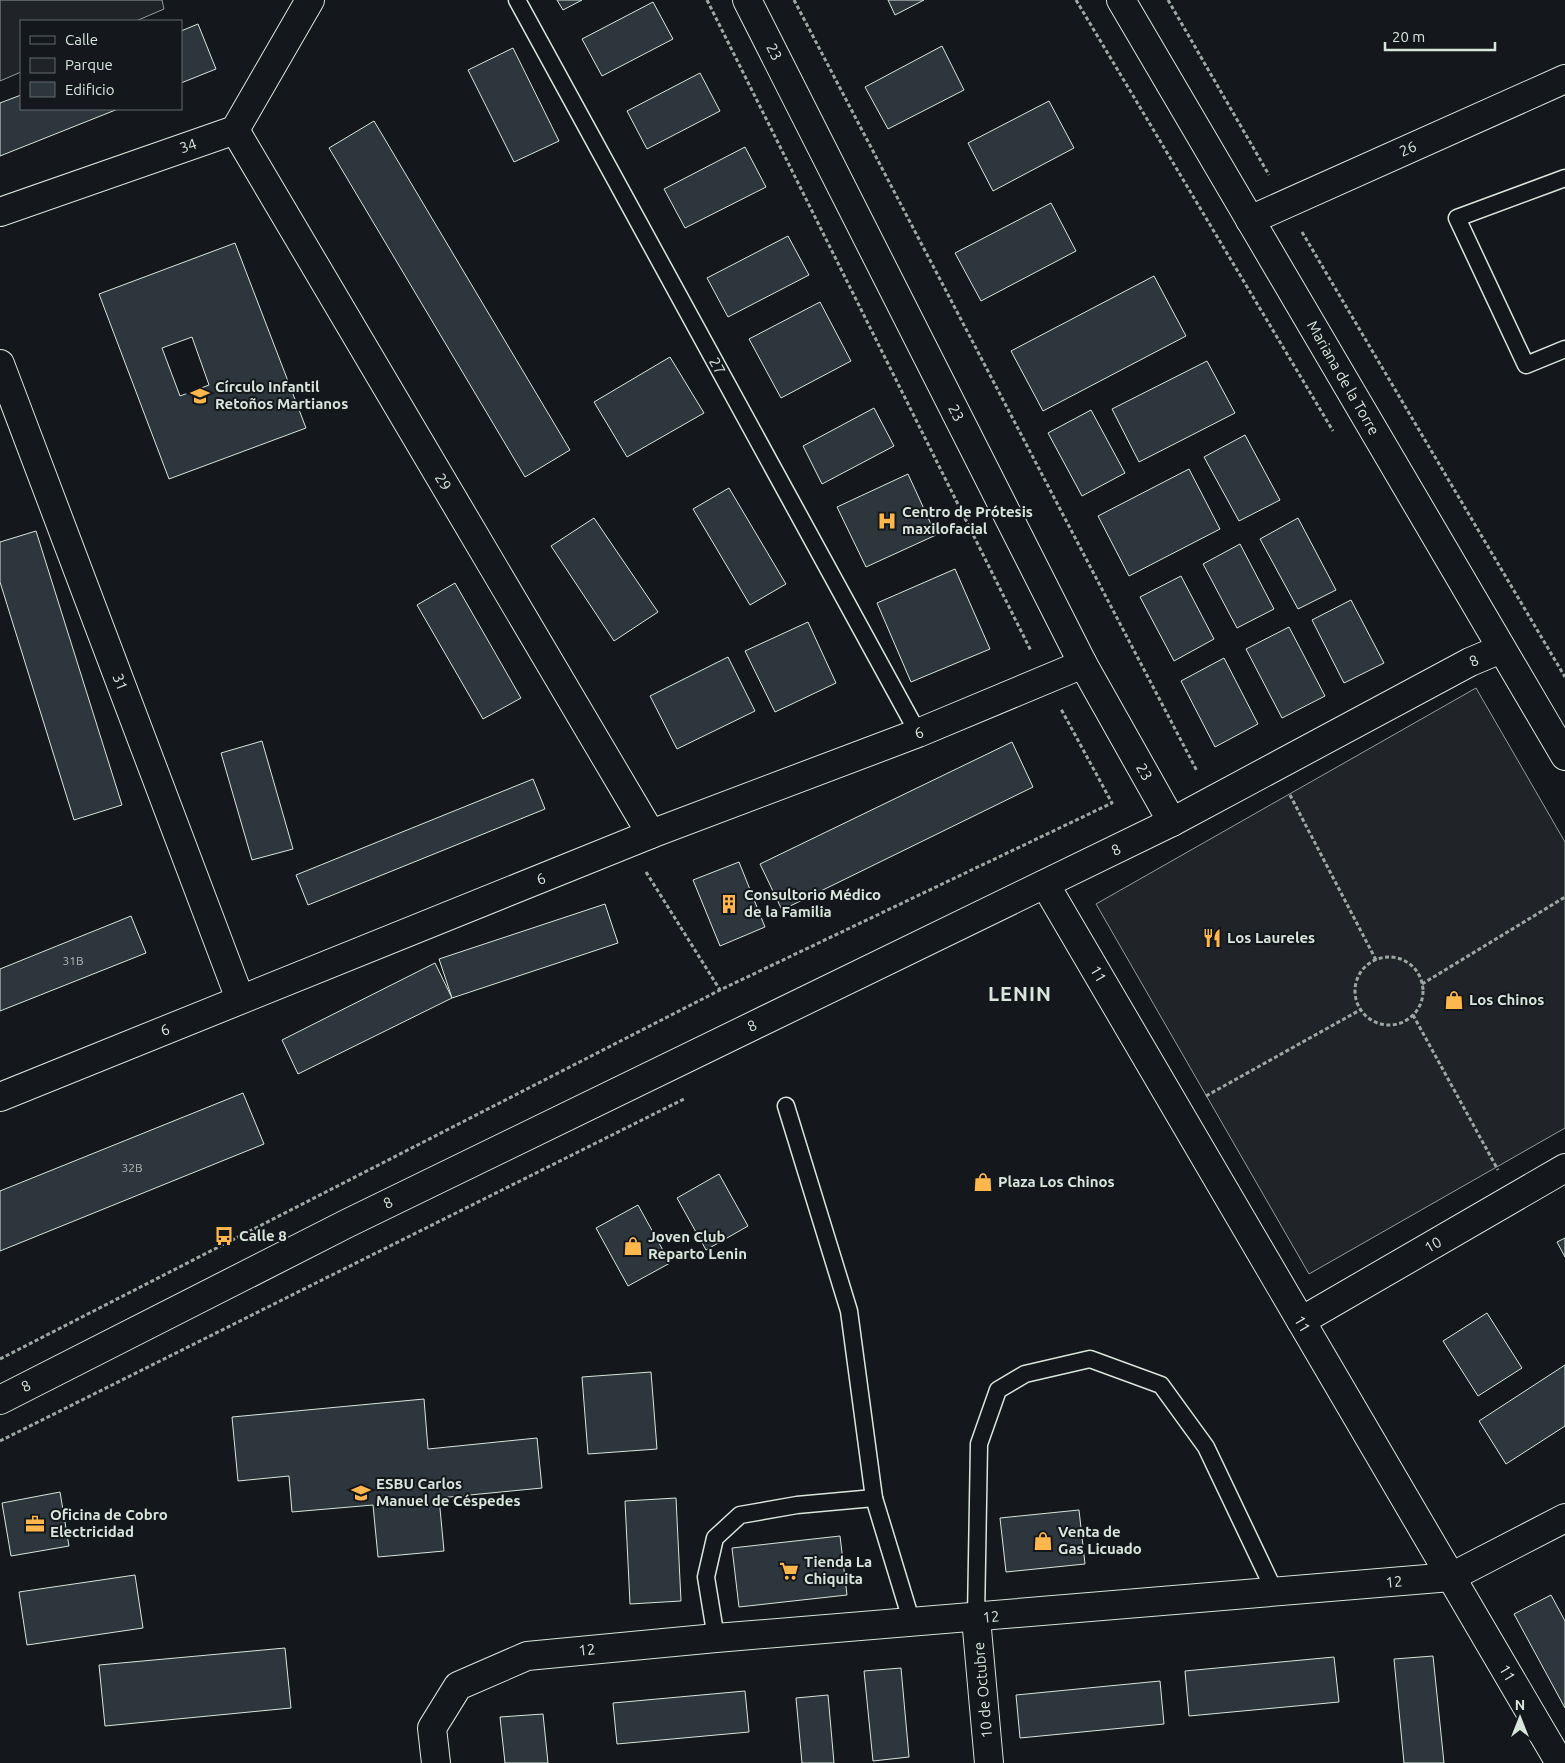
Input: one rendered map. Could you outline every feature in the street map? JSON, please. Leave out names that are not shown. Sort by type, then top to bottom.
[{"type":"street","points":[[235,130],[310,0]]},
{"type":"street","name":"23","points":[[748,0],[1083,664],[1172,822]]},
{"type":"street","name":"Mariana de la Torre","points":[[1122,0],[1565,756]]},
{"type":"street","name":"26","points":[[1250,220],[1565,79]]},
{"type":"street","name":"34","points":[[0,212],[235,130]]},
{"type":"street","name":"29","points":[[235,130],[640,839]]},
{"type":"street","name":"31","points":[[0,364],[240,999]]},
{"type":"street","name":"8","points":[[0,1400],[348,1223],[1172,822],[1470,662],[1501,649]]},
{"type":"street","name":"6","points":[[0,1097],[640,839],[918,733],[1083,664]]},
{"type":"street","name":"11","points":[[1045,884],[1451,1577],[1561,1760]]},
{"type":"street","name":"10","points":[[1301,1321],[1565,1168]]},
{"type":"street","name":"12","points":[[436,1763],[432,1728],[458,1686],[527,1656],[716,1638],[976,1618],[1451,1577],[1565,1518]]},
{"type":"street","name":"10 de Octubre","points":[[976,1618],[989,1763]]},
{"type":"lane","name":"27","points":[[517,0],[918,733]]},
{"type":"lane","points":[[1565,178],[1457,218],[1526,366],[1565,349]]},
{"type":"lane","points":[[786,1106],[849,1311],[874,1498],[912,1623]]},
{"type":"lane","points":[[976,1618],[979,1444],[998,1390],[1025,1374],[1090,1359],[1161,1385],[1206,1447],[1275,1592]]},
{"type":"lane","points":[[716,1638],[706,1577],[715,1538],[740,1515],[797,1505],[874,1498]]},
{"type":"path","points":[[0,1359],[720,990],[1112,803],[1046,680],[707,0]]},
{"type":"path","points":[[794,0],[1212,800]]},
{"type":"path","points":[[1076,0],[1334,433]]},
{"type":"path","points":[[1168,0],[1565,677]]},
{"type":"path","points":[[1275,765],[1376,960]]},
{"type":"path","points":[[640,839],[720,990]]},
{"type":"path","points":[[1422,984],[1565,896]]},
{"type":"path","points":[[1388,957],[1400,959],[1414,969],[1422,984],[1423,995],[1413,1015],[1405,1021],[1386,1025],[1367,1017],[1360,1010],[1355,991],[1356,981],[1364,968],[1376,960],[1388,957]]},
{"type":"path","points":[[1178,1112],[1360,1010]]},
{"type":"path","points":[[1413,1015],[1513,1198]]},
{"type":"path","points":[[0,1441],[686,1098]]},
{"type":"green space","points":[[0,0],[162,0],[164,9],[138,20],[20,20],[20,72],[0,81]]},
{"type":"green space","points":[[1476,688],[1565,842],[1565,1128],[1309,1274],[1096,904]]},
{"type":"building","points":[[557,0],[582,0],[563,10]]},
{"type":"building","points":[[888,0],[924,0],[895,15]]},
{"type":"building","points":[[653,2],[673,39],[602,76],[582,39]]},
{"type":"building","points":[[198,24],[216,69],[182,83],[182,31]]},
{"type":"building","points":[[942,46],[964,90],[888,129],[865,87]]},
{"type":"building","points":[[513,48],[559,141],[514,162],[468,70]]},
{"type":"building","points":[[700,73],[720,111],[647,149],[627,111]]},
{"type":"building","points":[[20,95],[20,110],[115,110],[0,156],[0,103]]},
{"type":"building","points":[[1049,101],[1074,148],[993,191],[968,143]]},
{"type":"building","points":[[374,121],[570,450],[525,477],[329,148]]},
{"type":"building","points":[[745,147],[766,187],[685,228],[664,189]]},
{"type":"building","points":[[1051,203],[1076,251],[981,301],[955,253]]},
{"type":"building","points":[[788,236],[809,275],[728,317],[707,278]]},
{"type":"building","points":[[235,243],[306,428],[169,479],[99,294]],"holes":[[[192,337],[209,385],[180,396],[162,348]]]},
{"type":"building","points":[[1154,276],[1186,336],[1043,411],[1011,351]]},
{"type":"building","points":[[820,302],[851,361],[781,398],[749,339]]},
{"type":"building","points":[[670,357],[704,413],[627,457],[594,402]]},
{"type":"building","points":[[1207,361],[1235,413],[1139,462],[1112,409]]},
{"type":"building","points":[[874,408],[894,446],[822,484],[803,446]]},
{"type":"building","points":[[1091,410],[1125,473],[1082,496],[1048,433]]},
{"type":"building","points":[[1245,435],[1280,500],[1239,521],[1204,457]]},
{"type":"building","points":[[1189,469],[1220,529],[1129,576],[1098,516]]},
{"type":"building","name":"Centro de Prótesis maxilofacial","points":[[908,474],[936,535],[866,567],[837,507]]},
{"type":"building","points":[[729,488],[786,584],[750,605],[693,509]]},
{"type":"building","points":[[594,518],[658,612],[614,641],[551,546]]},
{"type":"building","points":[[1298,518],[1336,590],[1298,609],[1260,539]]},
{"type":"building","points":[[36,531],[122,805],[74,820],[0,582],[0,542]]},
{"type":"building","points":[[1240,544],[1274,609],[1237,628],[1203,564]]},
{"type":"building","points":[[955,569],[990,649],[911,682],[877,603]]},
{"type":"building","points":[[1181,576],[1214,639],[1174,661],[1140,597]]},
{"type":"building","points":[[455,583],[521,698],[483,719],[417,605]]},
{"type":"building","points":[[1351,600],[1384,663],[1344,683],[1312,620]]},
{"type":"building","points":[[808,622],[836,683],[775,712],[745,651]]},
{"type":"building","points":[[1289,627],[1325,696],[1282,718],[1246,649]]},
{"type":"building","points":[[728,657],[755,711],[677,749],[650,696]]},
{"type":"building","points":[[1224,658],[1258,724],[1215,747],[1181,681]]},
{"type":"building","points":[[262,741],[293,849],[252,860],[221,753]]},
{"type":"building","points":[[1012,742],[1033,787],[782,910],[760,864]]},
{"type":"building","points":[[533,779],[545,809],[308,905],[296,875]]},
{"type":"building","name":"Consultorio Médico de la Familia","points":[[739,862],[765,927],[720,946],[693,880]]},
{"type":"building","points":[[605,904],[618,943],[452,998],[439,959]]},
{"type":"building","points":[[131,916],[146,953],[0,1011],[0,969]]},
{"type":"building","points":[[435,963],[452,998],[298,1074],[282,1040]]},
{"type":"building","points":[[243,1093],[264,1144],[0,1251],[0,1191]]},
{"type":"building","points":[[719,1174],[748,1226],[706,1250],[677,1198]]},
{"type":"building","name":"Joven Club Reparto Lenin","points":[[638,1205],[670,1263],[628,1286],[596,1228]]},
{"type":"building","points":[[1565,1238],[1565,1257],[1557,1242]]},
{"type":"building","points":[[1487,1313],[1522,1368],[1478,1396],[1443,1341]]},
{"type":"building","points":[[1565,1365],[1565,1426],[1506,1464],[1479,1421]]},
{"type":"building","points":[[651,1372],[657,1449],[588,1454],[582,1377]]},
{"type":"building","points":[[424,1399],[428,1449],[537,1438],[542,1488],[439,1498],[444,1551],[378,1557],[373,1505],[292,1512],[289,1476],[238,1481],[232,1417]]},
{"type":"building","name":"Oficina de Cobro Electricidad","points":[[60,1492],[69,1546],[11,1556],[2,1503]]},
{"type":"building","points":[[676,1498],[681,1601],[630,1604],[625,1501]]},
{"type":"building","name":"Venta de Gas Licuado","points":[[1079,1510],[1085,1564],[1006,1572],[1000,1518]]},
{"type":"building","name":"Tienda La Chiquita","points":[[840,1536],[847,1595],[739,1607],[732,1548]]},
{"type":"building","points":[[135,1575],[143,1628],[27,1645],[19,1592]]},
{"type":"building","points":[[1551,1595],[1565,1621],[1565,1708],[1514,1614]]},
{"type":"building","points":[[285,1648],[291,1708],[105,1726],[99,1665]]},
{"type":"building","points":[[1433,1656],[1444,1763],[1404,1763],[1394,1659]]},
{"type":"building","points":[[1334,1657],[1339,1702],[1189,1716],[1185,1671]]},
{"type":"building","points":[[901,1668],[909,1757],[873,1761],[864,1671]]},
{"type":"building","points":[[1160,1681],[1164,1724],[1020,1738],[1016,1695]]},
{"type":"building","points":[[745,1691],[749,1732],[617,1744],[613,1703]]},
{"type":"building","points":[[828,1695],[834,1763],[802,1763],[796,1698]]},
{"type":"building","points":[[543,1714],[548,1763],[505,1763],[500,1717]]},
{"type":"place","name":"Círculo Infantil Retoños Martianos","points":[[200,396]]},
{"type":"place","name":"Centro de Prótesis maxilofacial","points":[[887,521]]},
{"type":"place","name":"Consultorio Médico de la Familia","points":[[729,904]]},
{"type":"place","name":"Los Laureles","points":[[1212,938]]},
{"type":"place","name":"Los Chinos","points":[[1454,1000]]},
{"type":"place","name":"Plaza Los Chinos","points":[[983,1182]]},
{"type":"place","name":"Calle 8","points":[[224,1236]]},
{"type":"place","name":"Joven Club Reparto Lenin","points":[[633,1246]]},
{"type":"place","name":"ESBU Carlos Manuel de Céspedes","points":[[361,1493]]},
{"type":"place","name":"Oficina de Cobro Electricidad","points":[[35,1524]]},
{"type":"place","name":"Venta de Gas Licuado","points":[[1043,1541]]},
{"type":"place","name":"Tienda La Chiquita","points":[[789,1571]]},
{"type":"district","name":"LENIN","points":[[1020,994]]}]
